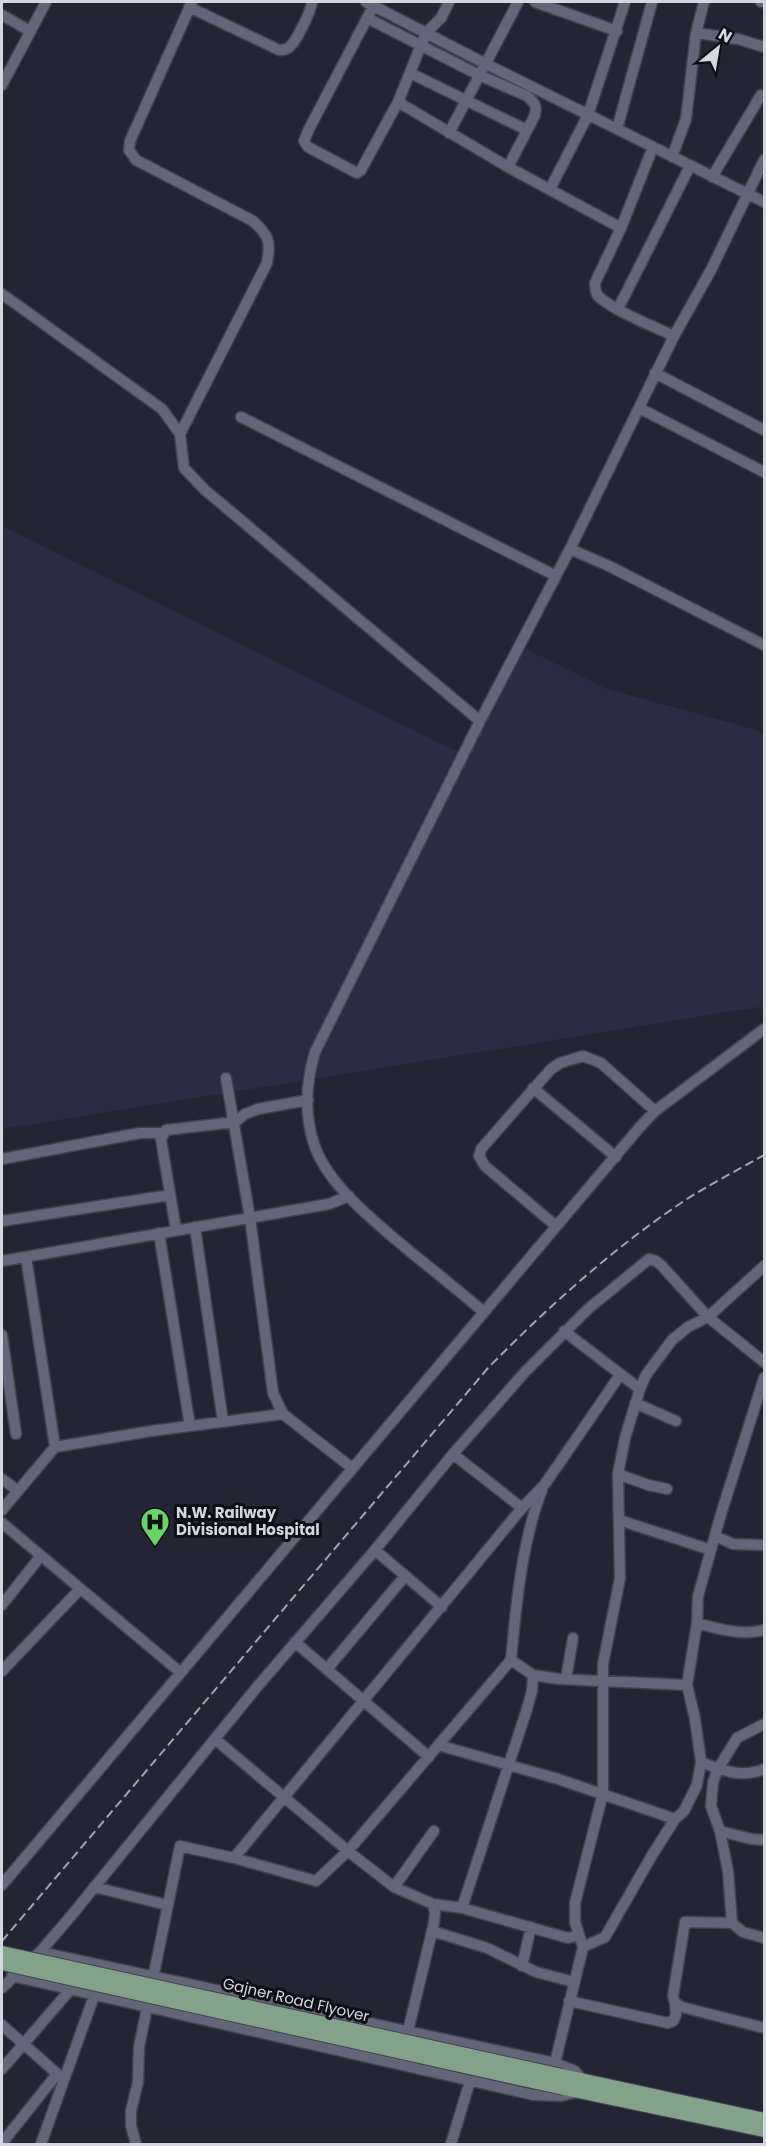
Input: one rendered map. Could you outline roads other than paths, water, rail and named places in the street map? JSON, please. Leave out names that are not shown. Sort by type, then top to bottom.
[{"type":"main road","name":"Gajner Road Flyover","points":[[2,1953],[563,2082]]},
{"type":"main road","name":"Gajner Road Flyover","points":[[2,1963],[582,2086]]},
{"type":"main road","points":[[582,2086],[765,2120]]},
{"type":"main road","points":[[582,2086],[765,2130]]},
{"type":"street","points":[[2,85],[6,65],[30,31],[46,2]]},
{"type":"street","points":[[180,434],[267,263],[270,246],[266,232],[253,221],[136,160],[129,150],[130,141],[191,4],[279,50],[286,50],[292,45],[311,9],[312,2]]},
{"type":"street","points":[[449,2],[441,18],[426,33],[398,102],[361,170],[357,173],[309,147],[304,141],[309,129],[368,18],[370,3],[426,33],[588,115],[765,202]]},
{"type":"street","points":[[449,133],[518,2]]},
{"type":"street","points":[[535,2],[617,31]]},
{"type":"street","points":[[550,189],[588,115],[625,2]]},
{"type":"street","points":[[617,129],[652,2]]},
{"type":"street","points":[[672,157],[686,119],[696,33],[704,2]]},
{"type":"street","points":[[2,15],[30,31]]},
{"type":"street","points":[[368,18],[479,75],[527,96],[534,102],[535,115],[508,167]]},
{"type":"street","points":[[696,33],[738,39],[765,47]]},
{"type":"street","points":[[410,73],[527,130]]},
{"type":"street","points":[[712,177],[761,95]]},
{"type":"street","points":[[398,102],[508,167],[621,228]]},
{"type":"street","points":[[653,147],[621,228],[595,283],[595,290],[598,296],[618,309],[674,336]]},
{"type":"street","points":[[484,1312],[382,1228],[332,1176],[315,1148],[310,1130],[308,1100],[310,1069],[315,1052],[480,721],[570,549],[655,373],[711,270],[765,160]]},
{"type":"street","points":[[618,309],[690,166]]},
{"type":"street","points":[[2,294],[156,404],[180,434],[184,468],[205,490],[480,721]]},
{"type":"street","points":[[655,373],[765,430]]},
{"type":"street","points":[[639,408],[765,472]]},
{"type":"street","points":[[242,417],[556,576]]},
{"type":"street","points":[[570,549],[609,566],[765,645]]},
{"type":"street","points":[[2,1885],[655,1111],[765,1029]]},
{"type":"street","points":[[556,1226],[485,1166],[479,1156],[481,1149],[533,1088],[560,1063],[583,1056],[601,1062],[655,1111]]},
{"type":"street","points":[[226,1078],[250,1218],[273,1393],[283,1414],[352,1468]]},
{"type":"street","points":[[533,1088],[616,1156]]},
{"type":"street","points":[[2,1159],[141,1133],[162,1133],[166,1130],[235,1122],[245,1114],[258,1109],[308,1100]]},
{"type":"street","points":[[162,1133],[161,1139],[176,1230]]},
{"type":"street","points":[[2,1221],[170,1195]]},
{"type":"street","points":[[2,1261],[329,1204],[349,1196]]},
{"type":"street","points":[[195,1227],[223,1422]]},
{"type":"street","points":[[159,1233],[190,1426]]},
{"type":"street","points":[[26,1257],[55,1447]]},
{"type":"street","points":[[2,1988],[12,1976],[40,1952],[295,1642],[525,1372],[564,1331],[649,1259],[662,1266],[708,1317],[765,1362]]},
{"type":"street","points":[[555,2063],[583,1947],[575,1922],[575,1903],[603,1793],[603,1664],[620,1578],[618,1474],[625,1438],[640,1389],[655,1362],[672,1340],[688,1327],[708,1317],[765,1266]]},
{"type":"street","points":[[564,1331],[640,1389]]},
{"type":"street","points":[[2,1335],[16,1434]]},
{"type":"street","points":[[234,1858],[283,1796],[544,1484],[620,1375]]},
{"type":"street","points":[[583,1947],[605,1937],[675,1819],[684,1811],[697,1785],[701,1762],[687,1685],[697,1623],[698,1596],[765,1378]]},
{"type":"street","points":[[635,1402],[676,1421]]},
{"type":"street","points":[[2,1510],[55,1447],[283,1414]]},
{"type":"street","points":[[453,1454],[522,1508]]},
{"type":"street","points":[[618,1474],[667,1489]]},
{"type":"street","points":[[2,1479],[18,1491]]},
{"type":"street","points":[[136,2145],[131,2126],[131,2111],[138,2082],[142,2030],[180,1846],[234,1858],[316,1881],[348,1851],[511,1660],[514,1623],[529,1532],[544,1484]]},
{"type":"street","points":[[619,1520],[711,1550]]},
{"type":"street","points":[[2,1523],[180,1672]]},
{"type":"street","points":[[715,1536],[733,1544],[765,1545]]},
{"type":"street","points":[[375,1550],[442,1607]]},
{"type":"street","points":[[2,1605],[40,1557]]},
{"type":"street","points":[[327,1669],[405,1576]]},
{"type":"street","points":[[2,1671],[80,1589]]},
{"type":"street","points":[[697,1623],[742,1632],[765,1630]]},
{"type":"street","points":[[566,1679],[573,1638]]},
{"type":"street","points":[[295,1642],[429,1757]]},
{"type":"street","points":[[511,1660],[533,1675],[566,1679],[687,1685]]},
{"type":"street","points":[[462,1908],[532,1691],[533,1675]]},
{"type":"street","points":[[732,1923],[728,1871],[720,1831],[711,1806],[713,1782],[718,1769],[738,1738],[765,1724]]},
{"type":"street","points":[[215,1739],[394,1887],[433,1904],[462,1908],[568,1938],[579,1935]]},
{"type":"street","points":[[438,1744],[603,1793],[675,1819]]},
{"type":"street","points":[[701,1762],[718,1769],[745,1774],[765,1769]]},
{"type":"street","points":[[394,1887],[434,1831]]},
{"type":"street","points":[[720,1831],[765,1840]]},
{"type":"street","points":[[94,1887],[167,1905]]},
{"type":"street","points":[[408,2031],[432,1931],[435,1913],[433,1904]]},
{"type":"street","points":[[569,2001],[668,2023],[673,2021],[676,2015],[674,1985],[685,1922],[732,1923],[743,1932],[765,1938]]},
{"type":"street","points":[[522,1966],[531,1927]]},
{"type":"street","points":[[432,1931],[487,1948],[543,1974],[574,1982]]},
{"type":"street","points":[[12,1976],[534,2095],[561,2096],[582,2086],[575,2072],[555,2063],[40,1952]]},
{"type":"street","points":[[2,2069],[70,1990]]},
{"type":"street","points":[[41,2145],[61,2077],[94,1996]]},
{"type":"street","points":[[675,2003],[682,2007],[765,2028]]},
{"type":"street","points":[[2,2025],[61,2077]]},
{"type":"street","points":[[2,2143],[61,2077]]},
{"type":"street","points":[[451,2145],[470,2081]]},
{"type":"railway","points":[[2,1941],[488,1368],[534,1322],[606,1259],[657,1219],[764,1155]]},
{"type":"place","name":"N.W. Railway Divisional Hospital","points":[[155,1548]]}]
